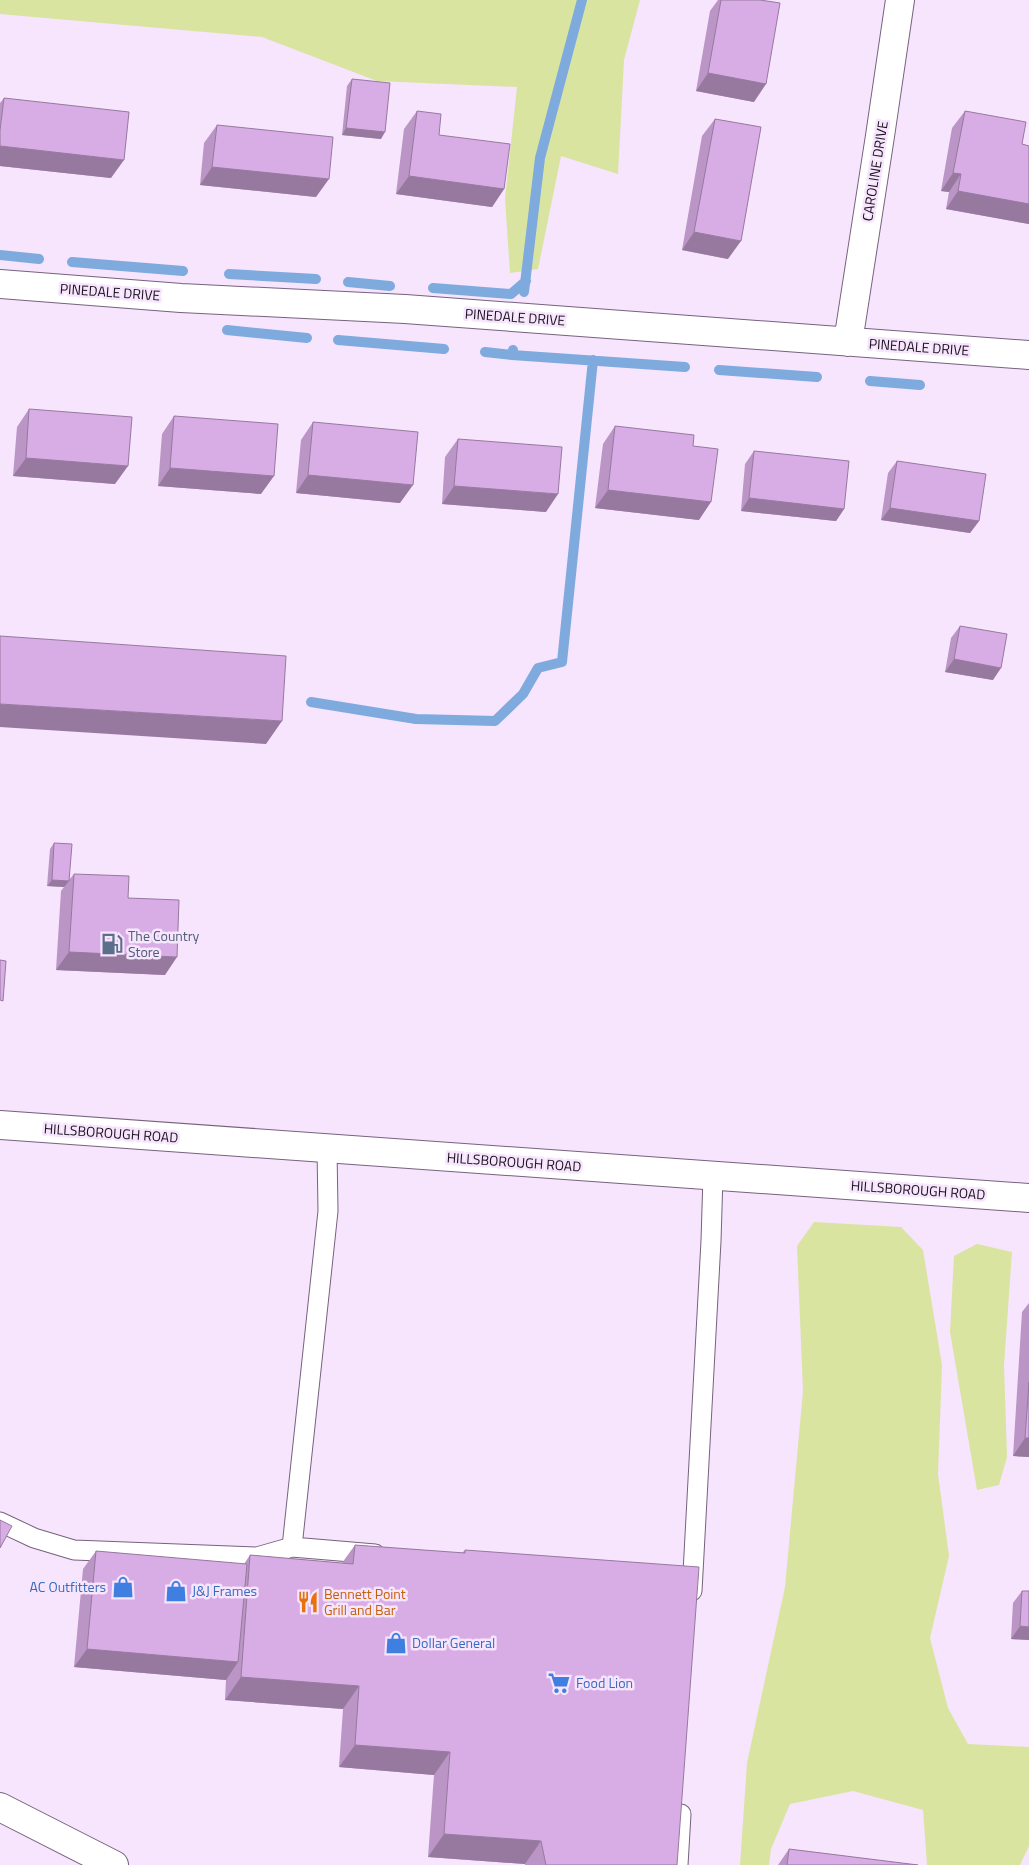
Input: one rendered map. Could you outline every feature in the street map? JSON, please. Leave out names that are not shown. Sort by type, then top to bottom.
[{"type":"street","name":"CAROLINE DRIVE","points":[[848,342],[900,0]]},
{"type":"street","name":"PINEDALE DRIVE","points":[[0,284],[181,298],[405,309],[1029,355]]},
{"type":"street","name":"HILLSBOROUGH ROAD","points":[[0,1125],[1029,1198]]},
{"type":"street","points":[[0,1807],[114,1865]]},
{"type":"lane","points":[[292,1547],[328,1211],[327,1148]]},
{"type":"lane","points":[[691,1610],[683,1580],[713,1176]]},
{"type":"lane","points":[[0,1522],[34,1538],[74,1550],[257,1557],[292,1547],[389,1555]]},
{"type":"lane","points":[[678,1865],[681,1796]]},
{"type":"green space","points":[[0,0],[640,0],[624,60],[618,174],[561,156],[538,269],[510,273],[505,199],[517,87],[377,81],[262,37],[0,14]]},
{"type":"green space","points":[[814,1222],[901,1227],[923,1250],[942,1365],[938,1474],[949,1556],[930,1638],[948,1708],[968,1744],[1029,1747],[1029,1846],[1020,1865],[927,1865],[923,1810],[853,1791],[790,1804],[771,1849],[769,1865],[740,1865],[747,1763],[785,1587],[803,1391],[797,1246]]},
{"type":"green space","points":[[977,1244],[1012,1252],[1004,1365],[1007,1457],[999,1485],[977,1490],[950,1332],[954,1256]]},
{"type":"building","points":[[721,0],[760,0],[780,3],[766,84],[708,73]]},
{"type":"building","points":[[352,79],[390,83],[385,132],[346,128]]},
{"type":"building","points":[[4,98],[129,112],[124,160],[0,146]]},
{"type":"building","points":[[417,111],[441,114],[439,135],[510,144],[504,189],[409,176]]},
{"type":"building","points":[[965,111],[1026,122],[1022,144],[1029,146],[1029,204],[958,191],[961,174],[953,173]]},
{"type":"building","points":[[715,119],[761,127],[741,241],[694,232]]},
{"type":"building","points":[[217,125],[333,137],[329,179],[212,167]]},
{"type":"building","points":[[29,409],[132,417],[128,466],[26,458]]},
{"type":"building","points":[[174,416],[278,424],[274,476],[170,468]]},
{"type":"building","points":[[313,422],[418,432],[413,485],[308,475]]},
{"type":"building","points":[[615,426],[694,435],[693,446],[718,449],[711,502],[608,490]]},
{"type":"building","points":[[458,439],[562,447],[558,494],[454,486]]},
{"type":"building","points":[[754,451],[849,461],[844,509],[749,498]]},
{"type":"building","points":[[897,461],[986,474],[979,521],[890,508]]},
{"type":"building","points":[[960,626],[1007,634],[1001,668],[954,659]]},
{"type":"building","points":[[0,636],[286,656],[282,721],[0,704]]},
{"type":"building","points":[[54,843],[72,844],[69,881],[52,880]]},
{"type":"building","name":"The Country Store","points":[[74,874],[129,876],[128,898],[179,900],[177,957],[69,952]]},
{"type":"building","points":[[0,960],[6,961],[3,1001],[0,1000]]},
{"type":"building","points":[[1029,1382],[1029,1438],[1025,1438]]},
{"type":"building","points":[[0,1520],[12,1526],[0,1548]]},
{"type":"building","name":"Food Lion","points":[[355,1545],[465,1553],[465,1550],[699,1567],[677,1865],[546,1865],[541,1841],[444,1834],[450,1752],[355,1745],[359,1686],[241,1677],[250,1555],[353,1564]]},
{"type":"building","points":[[96,1551],[247,1564],[238,1662],[87,1649]]},
{"type":"building","points":[[1022,1591],[1029,1591],[1029,1627],[1020,1626]]},
{"type":"building","points":[[789,1849],[918,1865],[787,1865]]},
{"type":"waterway","points":[[524,292],[540,158],[582,0]]},
{"type":"waterway","points":[[0,255],[39,259]]},
{"type":"waterway","points":[[72,262],[183,271]]},
{"type":"waterway","points":[[229,274],[316,279]]},
{"type":"waterway","points":[[433,288],[511,294],[526,281]]},
{"type":"waterway","points":[[348,282],[390,286]]},
{"type":"waterway","points":[[227,330],[307,338]]},
{"type":"waterway","points":[[338,340],[444,349]]},
{"type":"waterway","points":[[513,350],[512,355],[685,367]]},
{"type":"waterway","points":[[485,352],[512,355]]},
{"type":"waterway","points":[[311,702],[416,719],[495,721],[523,694],[538,668],[562,662],[593,360]]},
{"type":"waterway","points":[[719,370],[817,377]]},
{"type":"waterway","points":[[870,381],[920,385]]},
{"type":"place","name":"The Country Store","points":[[112,944]]},
{"type":"place","name":"AC Outfitters","points":[[123,1587]]},
{"type":"place","name":"J&J Frames","points":[[176,1591]]},
{"type":"place","name":"Bennett Point Grill and Bar","points":[[308,1602]]},
{"type":"place","name":"Dollar General","points":[[396,1643]]},
{"type":"place","name":"Food Lion","points":[[559,1683]]}]
